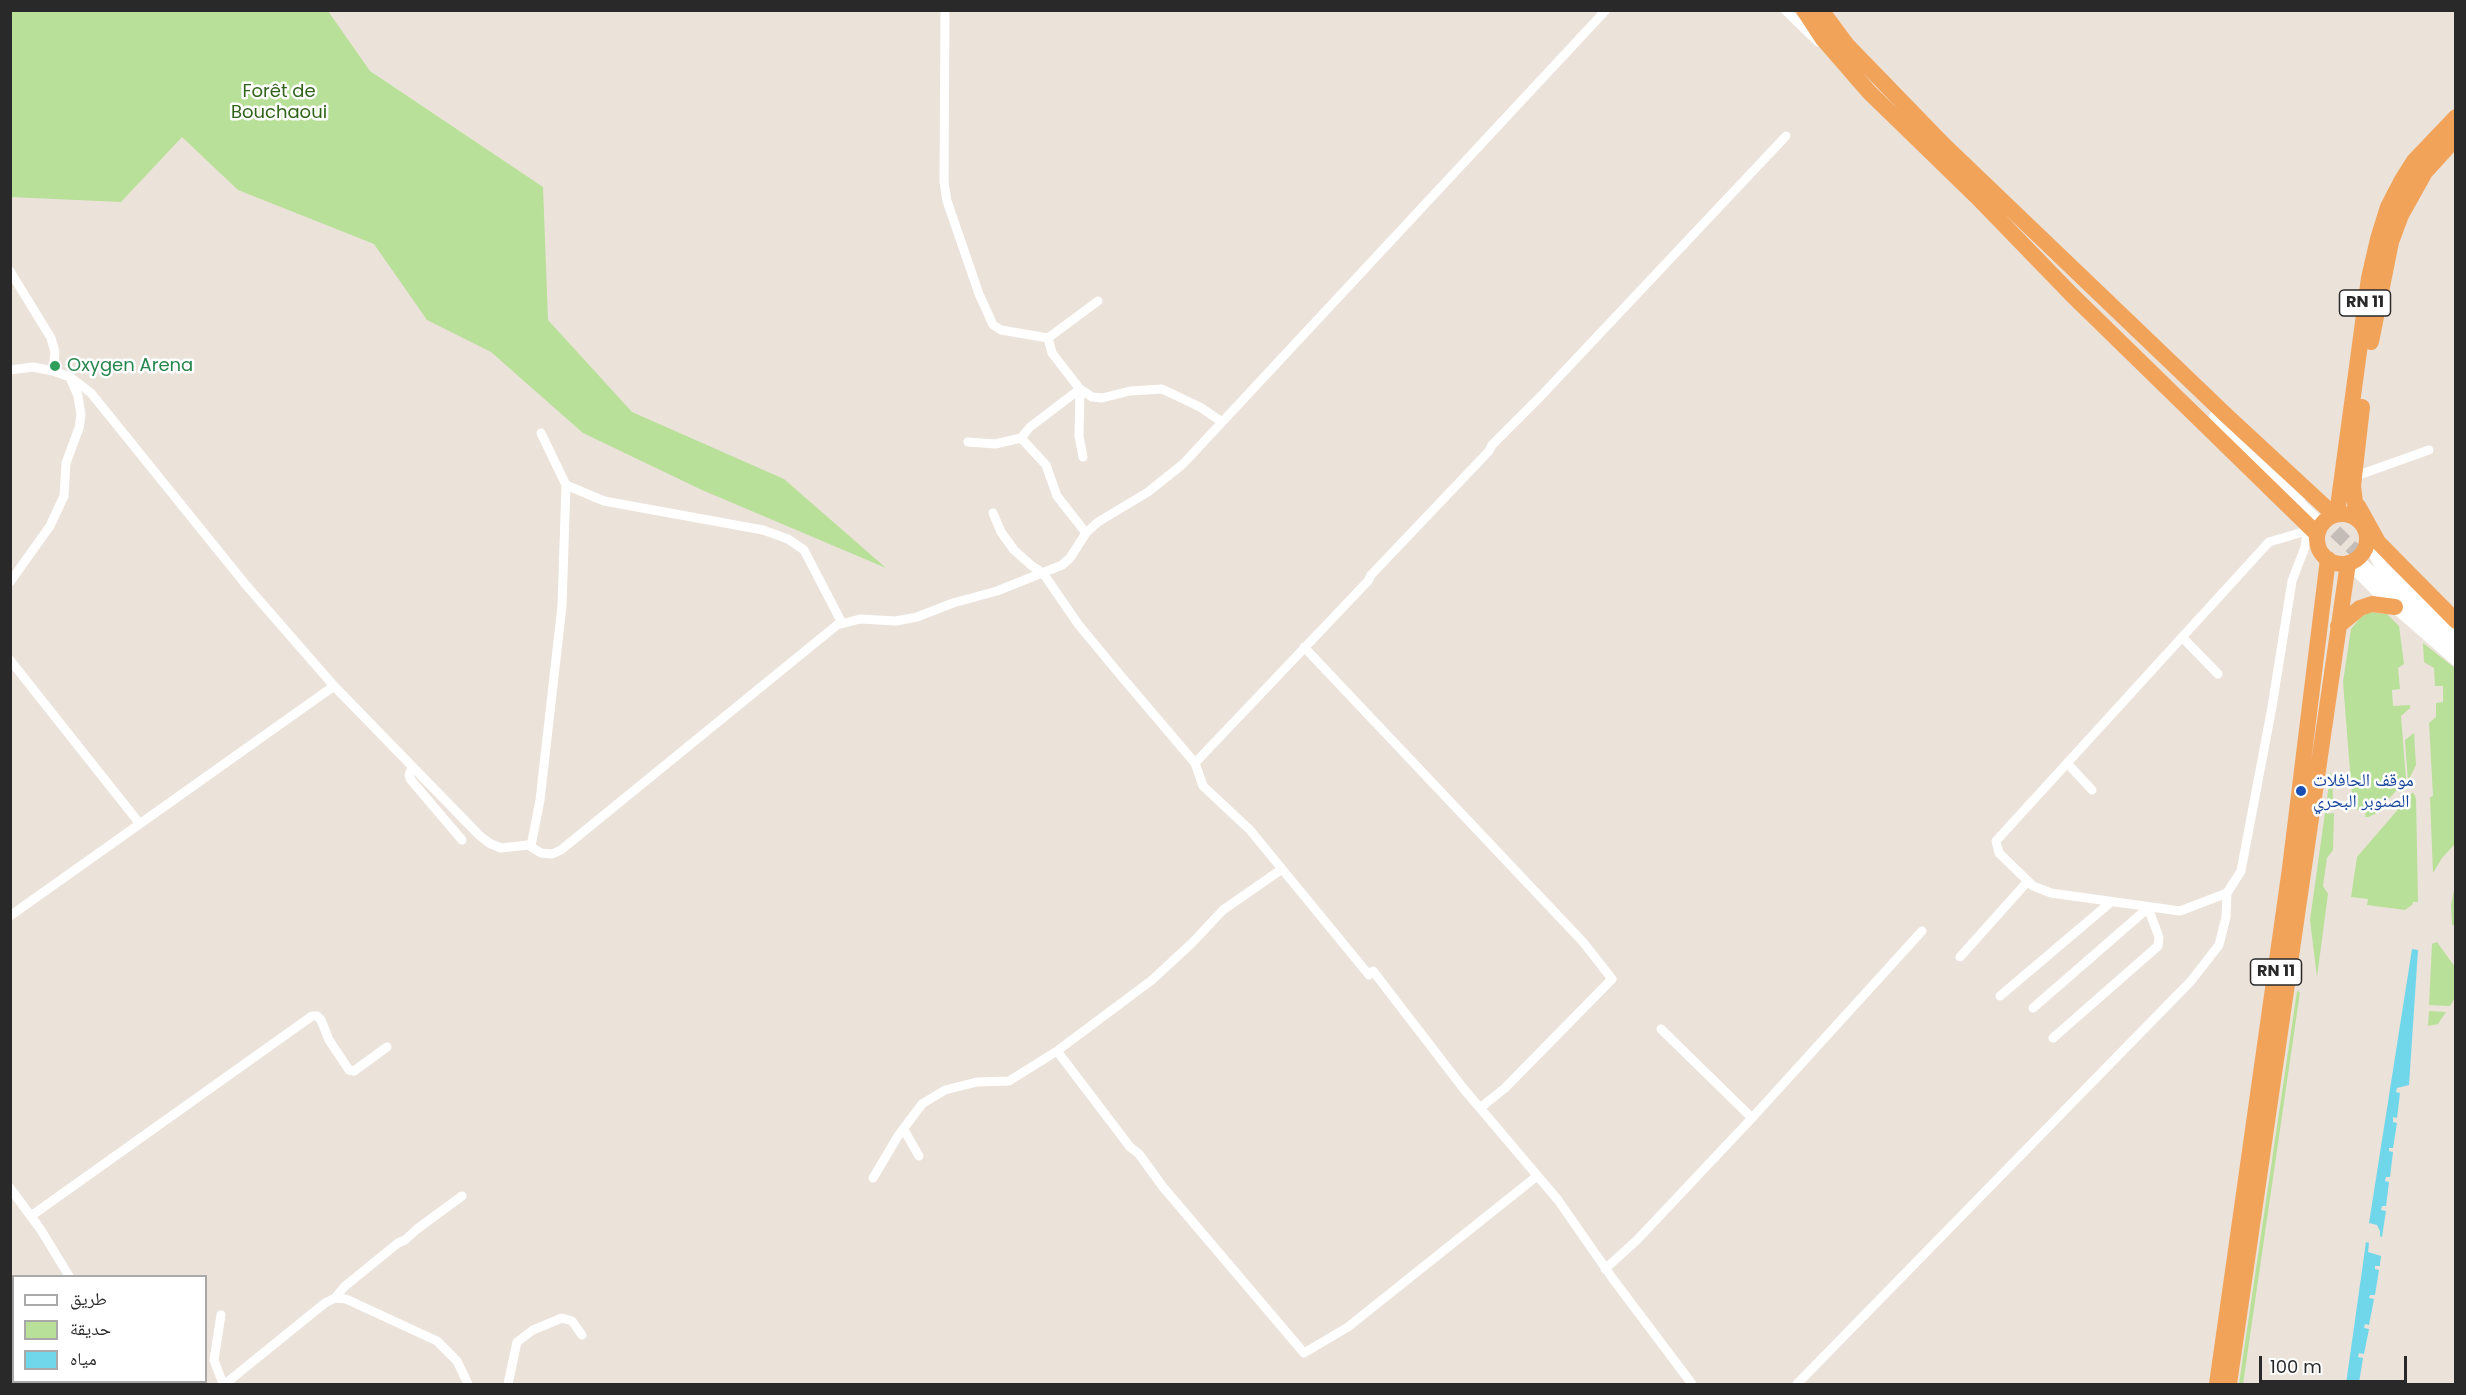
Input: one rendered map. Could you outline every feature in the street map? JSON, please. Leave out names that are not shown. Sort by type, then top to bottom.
[{"type":"highway","points":[[1804,10],[1823,39],[1850,71],[2072,295],[2321,523]]},
{"type":"highway","points":[[1821,10],[1847,45],[1944,145],[2085,282],[2307,491],[2321,523],[2319,548],[2328,559],[2341,563],[2356,563],[2367,542],[2366,533],[2357,519],[2351,515],[2321,523]]},
{"type":"highway","name":"RN 11","points":[[2357,519],[2349,481],[2369,278],[2388,207],[2402,180],[2414,161],[2456,117]]},
{"type":"highway","name":"RN 11","points":[[2321,523],[2349,481],[2373,330],[2391,242],[2413,191],[2437,156],[2456,138]]},
{"type":"highway","points":[[2307,491],[2314,493],[2349,481],[2366,523],[2378,542],[2456,621]]},
{"type":"highway","name":"RN 11","points":[[2217,1384],[2293,846],[2328,559]]},
{"type":"highway","name":"RN 11","points":[[2229,1384],[2338,626],[2356,563]]},
{"type":"highway","points":[[2338,626],[2360,608],[2372,604],[2395,607]]},
{"type":"main road","points":[[2085,282],[2102,304],[2321,523]]},
{"type":"main road","points":[[2356,563],[2456,646]]},
{"type":"main road","points":[[2356,563],[2456,653]]},
{"type":"street","points":[[945,10],[943,167],[947,201],[979,294],[993,325],[1000,330],[1048,338],[1098,301]]},
{"type":"street","points":[[10,370],[33,367],[53,371],[70,377],[91,393],[246,585],[334,686],[412,767],[489,843],[501,848],[531,846],[547,854],[561,850],[842,623],[860,619],[896,621],[917,617],[1062,565],[1070,558],[1086,533],[1103,518],[1128,505],[1172,474],[1606,10]]},
{"type":"street","points":[[1785,10],[1850,71]]},
{"type":"street","points":[[1195,763],[1492,445],[1786,136]]},
{"type":"street","points":[[10,271],[51,338],[55,352],[53,371]]},
{"type":"street","points":[[1048,338],[1052,353],[1080,389],[1092,397],[1102,398],[1130,391],[1162,389],[1200,407],[1222,422]]},
{"type":"street","points":[[10,582],[50,526],[64,495],[66,463],[79,428],[81,415],[78,396],[70,377]]},
{"type":"street","points":[[968,442],[995,444],[1020,438],[1030,427],[1080,389]]},
{"type":"street","points":[[1080,389],[1079,436],[1083,457]]},
{"type":"street","points":[[531,846],[540,800],[562,606],[566,485],[541,433]]},
{"type":"street","points":[[1020,438],[1046,465],[1057,496],[1086,533]]},
{"type":"street","points":[[2349,481],[2429,450]]},
{"type":"street","points":[[566,485],[604,501],[763,530],[788,539],[804,550],[842,623]]},
{"type":"street","points":[[993,513],[1001,532],[1014,550],[1043,573],[1078,624],[1195,763],[1203,786],[1250,830],[1371,973],[1557,1200],[1605,1269],[1692,1384]]},
{"type":"street","points":[[2227,893],[2180,911],[2051,893],[2033,886],[1999,853],[1996,841],[2269,542],[2321,523]]},
{"type":"street","points":[[1797,1384],[2191,981],[2219,945],[2226,917],[2227,893],[2241,871],[2272,707],[2292,581],[2305,547],[2321,523]]},
{"type":"street","points":[[2367,542],[2381,566],[2456,638]]},
{"type":"street","points":[[2356,563],[2395,607],[2456,660]]},
{"type":"street","points":[[2182,637],[2218,674]]},
{"type":"street","points":[[1304,647],[1583,942],[1612,979],[1505,1088],[1480,1108]]},
{"type":"street","points":[[10,660],[140,824]]},
{"type":"street","points":[[10,916],[334,686]]},
{"type":"street","points":[[2067,763],[2092,790]]},
{"type":"street","points":[[412,767],[409,775],[411,780],[462,840]]},
{"type":"street","points":[[873,1178],[922,1104],[945,1090],[977,1082],[1009,1081],[1057,1051],[1152,981],[1223,910],[1282,869]]},
{"type":"street","points":[[1960,957],[2028,881]]},
{"type":"street","points":[[2000,996],[2111,902]]},
{"type":"street","points":[[2033,1008],[2148,908]]},
{"type":"street","points":[[2053,1038],[2158,946],[2159,937],[2148,908]]},
{"type":"street","points":[[1605,1269],[1637,1240],[1752,1118],[1922,931]]},
{"type":"street","points":[[31,1216],[312,1016],[317,1016],[321,1020],[329,1040],[349,1070],[354,1071],[387,1047]]},
{"type":"street","points":[[1661,1029],[1752,1118]]},
{"type":"street","points":[[1057,1051],[1163,1187],[1304,1353],[1348,1327],[1537,1176]]},
{"type":"street","points":[[904,1130],[919,1156]]},
{"type":"street","points":[[10,1188],[31,1216],[68,1275]]},
{"type":"street","points":[[221,1315],[214,1360],[224,1384],[325,1303],[335,1298],[344,1287],[398,1243],[462,1196]]},
{"type":"street","points":[[335,1298],[346,1299],[437,1341],[457,1361],[468,1384]]},
{"type":"street","points":[[508,1384],[517,1342],[533,1330],[562,1318],[572,1321],[582,1335]]},
{"type":"green space","name":"Forêt de Bouchaoui","points":[[10,11],[328,11],[370,71],[543,187],[548,320],[632,412],[784,479],[886,568],[702,490],[583,433],[491,352],[427,320],[374,244],[238,190],[182,137],[121,202],[11,197]]},
{"type":"green space","points":[[2369,612],[2387,614],[2399,626],[2404,664],[2398,668],[2400,689],[2392,690],[2393,706],[2410,705],[2410,708],[2401,716],[2406,780],[2375,814],[2365,817],[2366,811],[2353,809],[2343,682],[2351,629],[2361,617]]},
{"type":"green space","points":[[2423,643],[2456,669],[2455,844],[2442,858],[2433,873],[2430,797],[2433,796],[2429,723],[2436,717],[2436,703],[2443,702],[2443,686],[2435,686],[2434,668],[2424,662]]},
{"type":"green space","points":[[2414,733],[2416,765],[2408,781],[2405,740]]},
{"type":"green space","points":[[2331,770],[2334,808],[2326,810],[2327,814],[2334,813],[2333,850],[2327,858],[2323,886],[2328,894],[2317,977],[2310,920]]},
{"type":"green space","points":[[2413,792],[2416,798],[2418,902],[2413,902],[2405,910],[2367,905],[2368,899],[2351,897],[2357,857]]},
{"type":"green space","points":[[2455,886],[2455,925],[2452,925],[2451,905]]},
{"type":"green space","points":[[2437,942],[2455,967],[2455,998],[2450,1006],[2429,1005],[2432,944]]},
{"type":"green space","points":[[2297,991],[2300,992],[2243,1384],[2239,1384]]},
{"type":"green space","points":[[2429,1011],[2446,1012],[2438,1024],[2428,1026]]},
{"type":"water","points":[[2412,949],[2418,950],[2409,1085],[2397,1088],[2396,1092],[2400,1093],[2397,1118],[2393,1117],[2393,1122],[2397,1123],[2393,1148],[2389,1148],[2389,1151],[2393,1152],[2390,1177],[2386,1177],[2385,1181],[2389,1182],[2386,1206],[2382,1206],[2381,1210],[2386,1211],[2382,1237],[2377,1225],[2369,1223]]},
{"type":"water","points":[[2366,1242],[2369,1243],[2368,1252],[2381,1256],[2380,1266],[2375,1266],[2375,1269],[2379,1270],[2375,1295],[2370,1295],[2369,1298],[2374,1299],[2369,1325],[2365,1324],[2364,1328],[2369,1329],[2364,1354],[2359,1353],[2358,1357],[2363,1358],[2359,1383],[2346,1384]]},
{"type":"tunnel","points":[[2320,517],[2366,561]]},
{"type":"place","name":"Oxygen Arena","points":[[55,366]]},
{"type":"place","name":"موقف الحافلات الصنوبر البحري","points":[[2301,791]]}]
